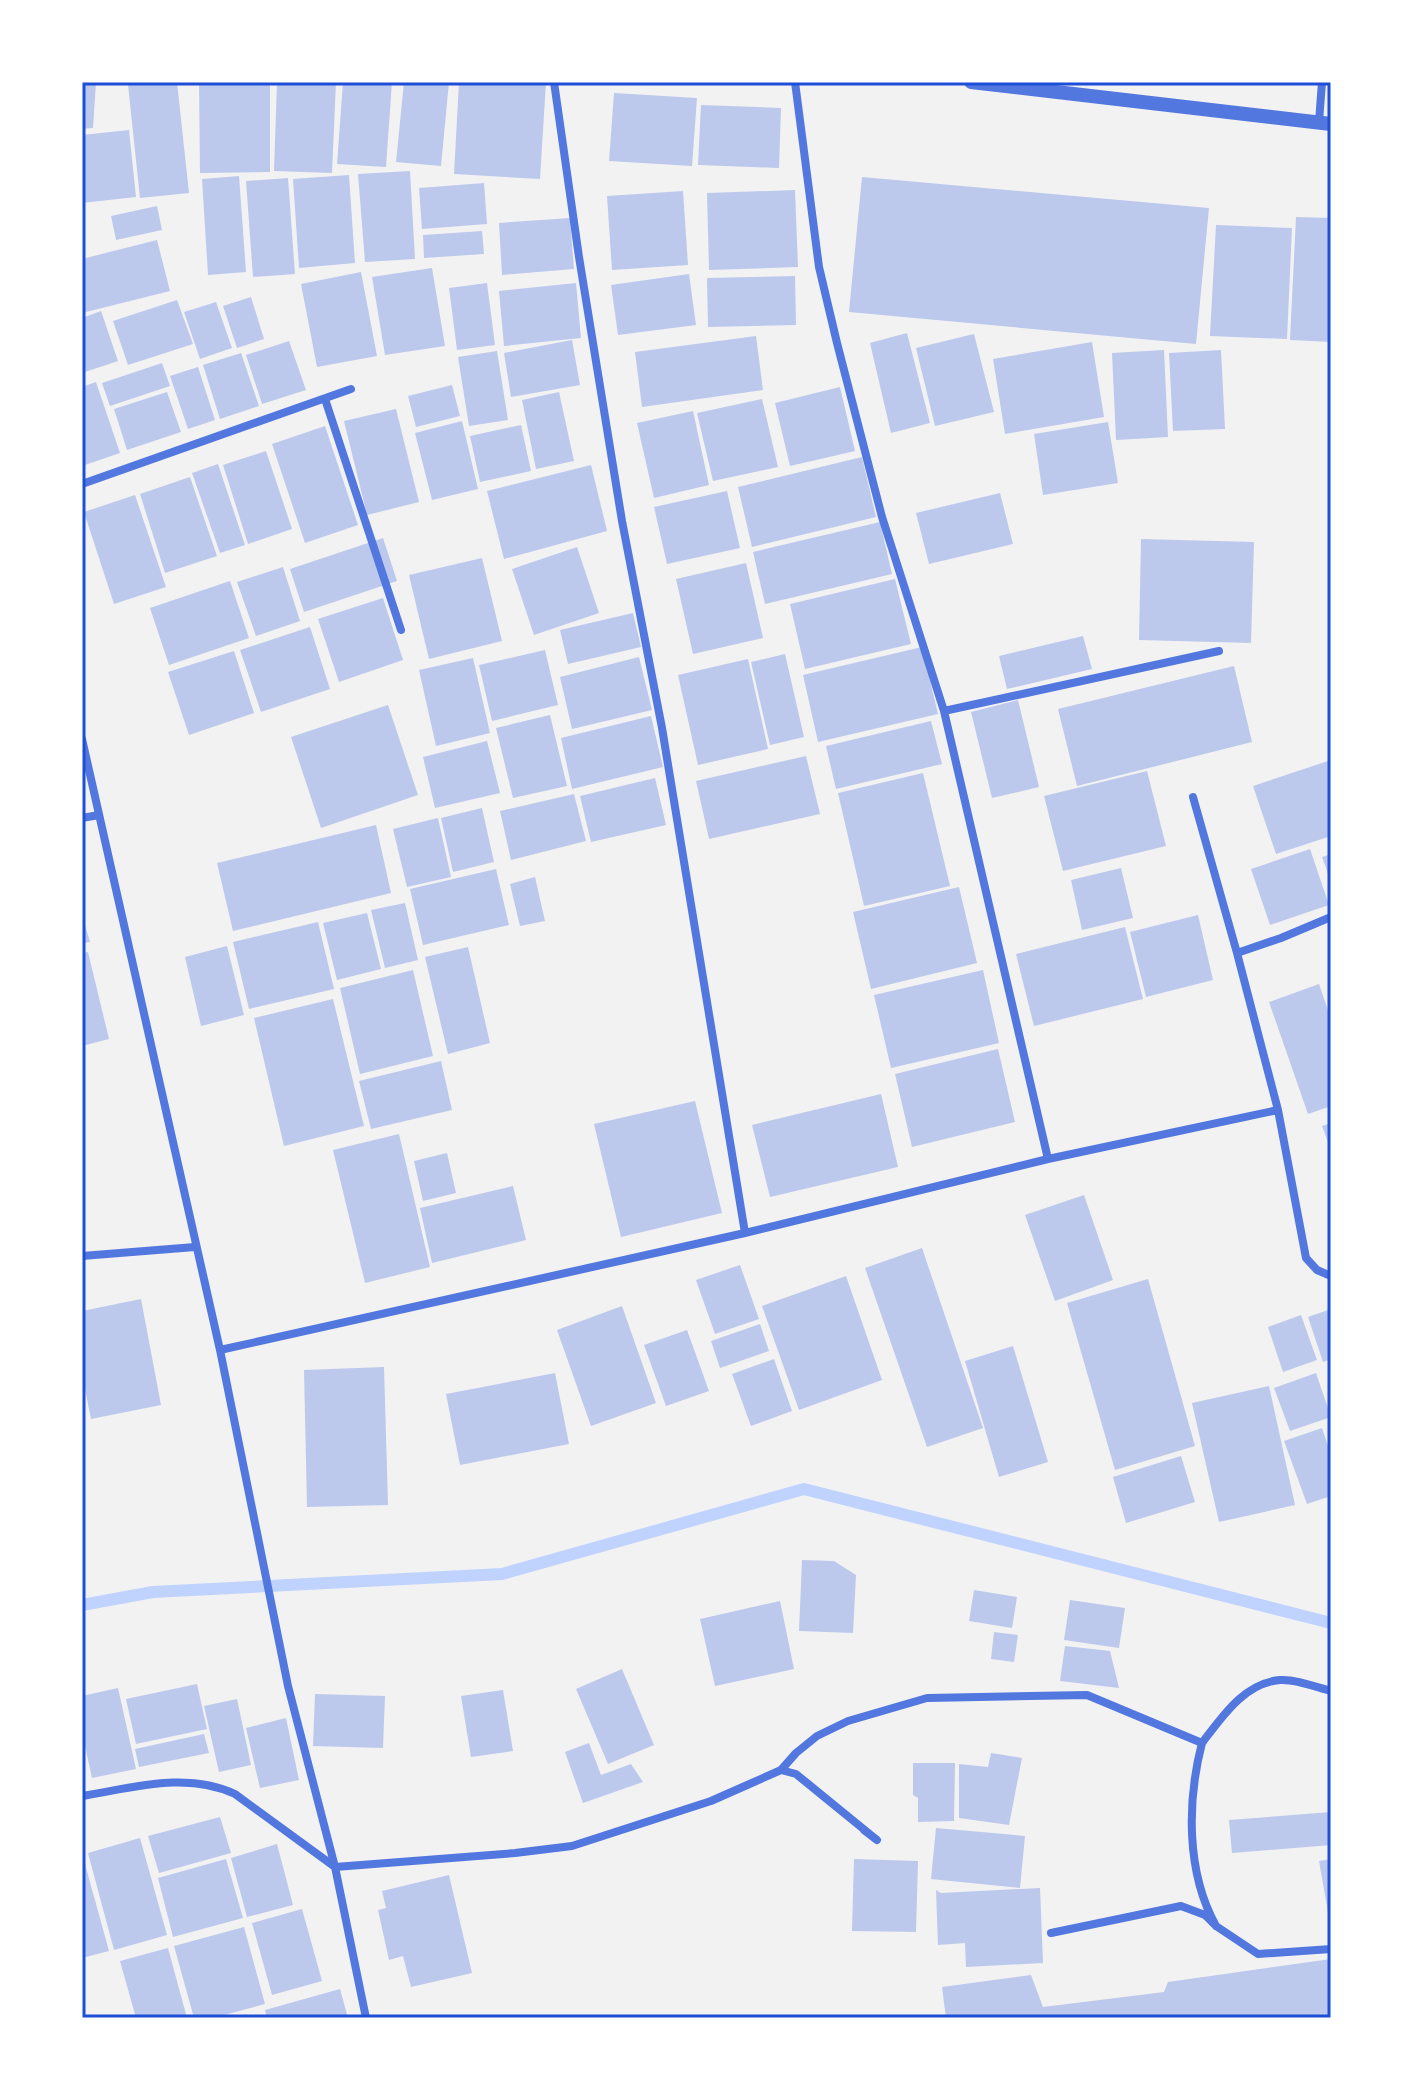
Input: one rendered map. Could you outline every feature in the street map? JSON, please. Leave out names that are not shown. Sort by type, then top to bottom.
[{"type":"street","points":[[554,82],[622,521],[662,728],[745,1233]]},
{"type":"street","points":[[795,82],[819,267],[840,358],[882,517],[944,711],[1048,1159]]},
{"type":"street","points":[[971,82],[1325,123],[1322,82]]},
{"type":"street","points":[[82,484],[351,389]]},
{"type":"street","points":[[325,399],[401,630]]},
{"type":"street","points":[[944,711],[1219,651]]},
{"type":"street","points":[[82,739],[220,1350],[288,1686],[335,1867],[366,2018]]},
{"type":"street","points":[[1193,797],[1278,1110],[1306,1258],[1317,1270],[1331,1276]]},
{"type":"street","points":[[82,818],[99,815]]},
{"type":"street","points":[[1237,953],[1331,917]]},
{"type":"street","points":[[220,1350],[745,1233],[1048,1159],[1278,1110]]},
{"type":"street","points":[[82,1256],[195,1247]]},
{"type":"street","points":[[1216,1926],[1199,1889],[1194,1848],[1193,1778],[1202,1743],[1233,1704],[1255,1687],[1281,1680],[1331,1691]]},
{"type":"street","points":[[82,1796],[166,1782],[217,1785],[235,1794],[335,1867],[515,1853],[601,1839],[711,1801],[781,1770],[817,1736],[848,1721],[927,1698],[1087,1695],[1202,1743]]},
{"type":"street","points":[[781,1770],[796,1774],[864,1830]]},
{"type":"street","points":[[1051,1933],[1181,1906],[1205,1915],[1258,1954],[1331,1949]]},
{"type":"building","points":[[82,82],[96,82],[93,128],[82,129]]},
{"type":"building","points":[[177,82],[189,193],[140,198],[128,85]]},
{"type":"building","points":[[199,82],[270,82],[270,172],[200,173]]},
{"type":"building","points":[[277,82],[336,82],[332,173],[274,171]]},
{"type":"building","points":[[343,82],[392,82],[386,167],[337,164]]},
{"type":"building","points":[[404,82],[449,82],[441,166],[396,162]]},
{"type":"building","points":[[459,82],[546,82],[540,179],[454,174]]},
{"type":"building","points":[[614,93],[697,98],[692,166],[609,161]]},
{"type":"building","points":[[701,105],[781,108],[779,168],[698,165]]},
{"type":"building","points":[[129,130],[136,197],[82,203],[82,135]]},
{"type":"building","points":[[410,171],[415,259],[365,262],[358,174]]},
{"type":"building","points":[[349,175],[355,263],[299,268],[293,179]]},
{"type":"building","points":[[239,176],[246,272],[208,275],[202,179]]},
{"type":"building","points":[[862,177],[1209,208],[1196,344],[849,312]]},
{"type":"building","points":[[288,178],[295,274],[253,277],[246,181]]},
{"type":"building","points":[[484,183],[487,224],[422,229],[419,188]]},
{"type":"building","points":[[795,190],[798,267],[709,270],[707,193]]},
{"type":"building","points":[[683,191],[688,265],[612,270],[607,196]]},
{"type":"building","points":[[157,206],[162,230],[116,240],[111,216]]},
{"type":"building","points":[[1296,217],[1331,218],[1331,342],[1290,340]]},
{"type":"building","points":[[570,218],[574,269],[502,275],[499,223]]},
{"type":"building","points":[[1216,225],[1292,228],[1287,339],[1210,336]]},
{"type":"building","points":[[482,231],[484,254],[424,258],[423,235]]},
{"type":"building","points":[[157,240],[170,291],[82,313],[82,259]]},
{"type":"building","points":[[432,268],[445,346],[385,355],[372,277]]},
{"type":"building","points":[[361,272],[377,356],[317,367],[301,284]]},
{"type":"building","points":[[689,274],[696,325],[618,335],[611,285]]},
{"type":"building","points":[[795,276],[796,325],[708,327],[707,278]]},
{"type":"building","points":[[487,283],[495,345],[457,350],[449,288]]},
{"type":"building","points":[[576,283],[581,338],[504,346],[499,291]]},
{"type":"building","points":[[251,297],[264,339],[237,348],[223,306]]},
{"type":"building","points":[[177,300],[193,344],[128,365],[113,321]]},
{"type":"building","points":[[216,302],[232,348],[200,359],[184,312]]},
{"type":"building","points":[[101,311],[118,361],[82,373],[82,318]]},
{"type":"building","points":[[907,333],[930,423],[891,433],[870,343]]},
{"type":"building","points":[[974,334],[994,412],[935,426],[916,348]]},
{"type":"building","points":[[756,336],[763,390],[642,407],[635,352]]},
{"type":"building","points":[[572,340],[580,385],[511,397],[504,353]]},
{"type":"building","points":[[289,341],[306,390],[262,404],[246,355]]},
{"type":"building","points":[[1092,342],[1104,417],[1005,434],[993,359]]},
{"type":"building","points":[[1164,350],[1168,437],[1116,440],[1112,353]]},
{"type":"building","points":[[1221,350],[1225,429],[1173,431],[1169,353]]},
{"type":"building","points":[[497,351],[508,420],[469,426],[458,357]]},
{"type":"building","points":[[241,353],[259,406],[220,419],[203,365]]},
{"type":"building","points":[[162,363],[170,386],[110,406],[102,383]]},
{"type":"building","points":[[198,367],[215,420],[188,429],[170,376]]},
{"type":"building","points":[[96,382],[120,453],[82,466],[82,387]]},
{"type":"building","points":[[452,385],[460,416],[416,427],[408,396]]},
{"type":"building","points":[[840,387],[855,451],[790,466],[775,403]]},
{"type":"building","points":[[167,392],[181,432],[127,450],[114,409]]},
{"type":"building","points":[[559,392],[574,461],[536,469],[522,400]]},
{"type":"building","points":[[762,399],[778,467],[713,481],[697,413]]},
{"type":"building","points":[[396,409],[419,502],[367,515],[344,421]]},
{"type":"building","points":[[693,411],[709,485],[654,498],[637,423]]},
{"type":"building","points":[[462,421],[478,489],[432,500],[415,433]]},
{"type":"building","points":[[1108,422],[1118,483],[1043,495],[1034,434]]},
{"type":"building","points":[[521,425],[531,471],[480,482],[470,436]]},
{"type":"building","points":[[325,426],[358,525],[305,543],[272,444]]},
{"type":"building","points":[[266,451],[292,529],[248,544],[223,465]]},
{"type":"building","points":[[862,457],[876,517],[752,547],[738,487]]},
{"type":"building","points":[[218,464],[245,545],[220,553],[192,473]]},
{"type":"building","points":[[591,465],[607,531],[504,559],[487,491]]},
{"type":"building","points":[[190,477],[217,556],[165,573],[140,494]]},
{"type":"building","points":[[727,491],[740,548],[667,564],[654,507]]},
{"type":"building","points":[[1000,493],[1013,544],[929,564],[916,513]]},
{"type":"building","points":[[135,495],[166,587],[114,604],[84,512]]},
{"type":"building","points":[[880,522],[892,574],[765,604],[753,552]]},
{"type":"building","points":[[383,538],[397,581],[304,612],[290,569]]},
{"type":"building","points":[[1141,539],[1254,542],[1251,643],[1139,640]]},
{"type":"building","points":[[577,547],[599,613],[534,635],[512,569]]},
{"type":"building","points":[[482,558],[502,641],[429,659],[409,575]]},
{"type":"building","points":[[746,563],[763,638],[693,654],[676,579]]},
{"type":"building","points":[[283,567],[300,621],[256,636],[237,582]]},
{"type":"building","points":[[895,579],[911,644],[805,669],[790,604]]},
{"type":"building","points":[[230,581],[249,638],[169,665],[150,608]]},
{"type":"building","points":[[383,598],[403,660],[339,682],[318,619]]},
{"type":"building","points":[[633,613],[641,647],[568,664],[560,630]]},
{"type":"building","points":[[310,627],[330,689],[261,712],[240,650]]},
{"type":"building","points":[[1083,636],[1092,669],[1007,689],[999,656]]},
{"type":"building","points":[[922,647],[938,714],[818,742],[803,675]]},
{"type":"building","points":[[545,650],[558,705],[492,721],[479,665]]},
{"type":"building","points":[[234,651],[254,713],[189,735],[168,672]]},
{"type":"building","points":[[785,654],[804,737],[770,745],[751,662]]},
{"type":"building","points":[[639,657],[652,710],[572,729],[560,677]]},
{"type":"building","points":[[473,658],[490,733],[436,746],[419,670]]},
{"type":"building","points":[[748,659],[768,749],[698,765],[678,675]]},
{"type":"building","points":[[1234,666],[1252,742],[1077,786],[1058,709]]},
{"type":"building","points":[[1018,700],[1039,787],[992,798],[971,712]]},
{"type":"building","points":[[388,705],[418,795],[321,828],[291,737]]},
{"type":"building","points":[[550,715],[567,786],[513,798],[496,728]]},
{"type":"building","points":[[651,716],[663,767],[572,789],[561,738]]},
{"type":"building","points":[[931,721],[942,764],[836,789],[826,746]]},
{"type":"building","points":[[487,741],[500,793],[435,808],[423,757]]},
{"type":"building","points":[[806,756],[820,814],[709,839],[696,781]]},
{"type":"building","points":[[1331,760],[1331,836],[1276,854],[1253,786]]},
{"type":"building","points":[[1147,771],[1166,846],[1063,871],[1044,796]]},
{"type":"building","points":[[923,773],[950,886],[864,906],[838,793]]},
{"type":"building","points":[[655,778],[666,825],[591,842],[580,796]]},
{"type":"building","points":[[574,794],[586,841],[511,860],[500,811]]},
{"type":"building","points":[[482,808],[494,862],[453,872],[441,818]]},
{"type":"building","points":[[438,818],[451,877],[407,887],[393,829]]},
{"type":"building","points":[[376,825],[391,893],[233,931],[217,863]]},
{"type":"building","points":[[1310,849],[1329,905],[1270,925],[1251,869]]},
{"type":"building","points":[[1331,854],[1331,882],[1322,857]]},
{"type":"building","points":[[1121,868],[1133,918],[1082,930],[1071,880]]},
{"type":"building","points":[[496,869],[509,925],[423,945],[410,889]]},
{"type":"building","points":[[535,877],[545,921],[520,926],[510,884]]},
{"type":"building","points":[[959,887],[977,963],[871,989],[853,912]]},
{"type":"building","points":[[405,903],[418,960],[385,968],[371,910]]},
{"type":"building","points":[[367,913],[381,969],[337,980],[323,923]]},
{"type":"building","points":[[82,915],[90,942],[82,943]]},
{"type":"building","points":[[1198,915],[1213,980],[1146,997],[1130,932]]},
{"type":"building","points":[[318,922],[334,989],[249,1009],[233,942]]},
{"type":"building","points":[[1125,927],[1143,999],[1034,1026],[1016,954]]},
{"type":"building","points":[[227,946],[244,1015],[201,1026],[185,957]]},
{"type":"building","points":[[468,947],[490,1043],[448,1054],[425,957]]},
{"type":"building","points":[[88,952],[109,1039],[82,1046],[82,953]]},
{"type":"building","points":[[413,970],[433,1056],[360,1074],[340,988]]},
{"type":"building","points":[[983,970],[999,1043],[891,1068],[874,995]]},
{"type":"building","points":[[1319,984],[1331,1019],[1331,1106],[1308,1114],[1269,1002]]},
{"type":"building","points":[[333,999],[364,1126],[284,1146],[254,1018]]},
{"type":"building","points":[[998,1049],[1015,1122],[912,1147],[895,1074]]},
{"type":"building","points":[[441,1061],[452,1110],[371,1129],[359,1081]]},
{"type":"building","points":[[881,1094],[898,1167],[770,1197],[752,1125]]},
{"type":"building","points":[[695,1101],[722,1213],[621,1237],[594,1124]]},
{"type":"building","points":[[1331,1123],[1331,1150],[1322,1126]]},
{"type":"building","points":[[399,1134],[430,1267],[365,1283],[333,1150]]},
{"type":"building","points":[[447,1153],[456,1193],[423,1201],[414,1161]]},
{"type":"building","points":[[513,1186],[526,1240],[432,1263],[420,1208]]},
{"type":"building","points":[[1084,1195],[1113,1280],[1055,1301],[1025,1215]]},
{"type":"building","points":[[922,1248],[983,1428],[927,1447],[865,1268]]},
{"type":"building","points":[[740,1265],[759,1319],[715,1334],[696,1280]]},
{"type":"building","points":[[846,1276],[882,1380],[799,1410],[762,1306]]},
{"type":"building","points":[[1148,1279],[1195,1446],[1115,1470],[1067,1303]]},
{"type":"building","points":[[141,1299],[161,1405],[91,1419],[82,1374],[82,1311]]},
{"type":"building","points":[[622,1306],[656,1403],[591,1426],[557,1330]]},
{"type":"building","points":[[1331,1309],[1331,1359],[1323,1362],[1308,1317]]},
{"type":"building","points":[[1301,1315],[1317,1360],[1283,1372],[1268,1327]]},
{"type":"building","points":[[760,1324],[769,1351],[720,1368],[711,1341]]},
{"type":"building","points":[[687,1330],[709,1391],[666,1406],[644,1345]]},
{"type":"building","points":[[1013,1346],[1048,1462],[999,1477],[965,1361]]},
{"type":"building","points":[[774,1359],[792,1411],[751,1426],[732,1374]]},
{"type":"building","points":[[384,1367],[388,1505],[307,1507],[304,1370]]},
{"type":"building","points":[[555,1373],[569,1444],[460,1465],[446,1394]]},
{"type":"building","points":[[1316,1373],[1331,1417],[1290,1431],[1274,1388]]},
{"type":"building","points":[[1269,1386],[1295,1505],[1219,1522],[1192,1403]]},
{"type":"building","points":[[1322,1428],[1331,1455],[1331,1496],[1307,1504],[1284,1441]]},
{"type":"building","points":[[1181,1456],[1195,1502],[1126,1523],[1113,1477]]},
{"type":"building","points":[[802,1560],[834,1561],[856,1575],[853,1633],[799,1631]]},
{"type":"building","points":[[974,1590],[1017,1597],[1012,1628],[969,1621]]},
{"type":"building","points":[[1070,1600],[1125,1608],[1119,1648],[1064,1640]]},
{"type":"building","points":[[780,1601],[794,1669],[715,1686],[700,1619]]},
{"type":"building","points":[[994,1632],[1018,1635],[1014,1662],[991,1659]]},
{"type":"building","points":[[1065,1646],[1110,1651],[1119,1688],[1060,1681]]},
{"type":"building","points":[[622,1669],[654,1745],[608,1764],[576,1689]]},
{"type":"building","points":[[197,1684],[207,1729],[136,1744],[126,1699]]},
{"type":"building","points":[[118,1688],[136,1769],[92,1778],[82,1732],[82,1696]]},
{"type":"building","points":[[503,1690],[513,1751],[471,1757],[461,1696]]},
{"type":"building","points":[[315,1694],[385,1696],[383,1748],[313,1746]]},
{"type":"building","points":[[237,1699],[251,1765],[219,1772],[204,1706]]},
{"type":"building","points":[[286,1718],[299,1780],[260,1788],[246,1728]]},
{"type":"building","points":[[204,1734],[209,1753],[139,1767],[135,1749]]},
{"type":"building","points":[[589,1743],[601,1775],[631,1764],[643,1782],[583,1803],[565,1752]]},
{"type":"building","points":[[991,1753],[1022,1758],[1009,1825],[959,1818],[959,1764],[988,1767]]},
{"type":"building","points":[[913,1763],[955,1763],[954,1821],[918,1822],[918,1798],[913,1795]]},
{"type":"building","points":[[1331,1812],[1331,1845],[1232,1853],[1229,1820]]},
{"type":"building","points":[[220,1817],[231,1853],[159,1873],[148,1836]]},
{"type":"building","points":[[936,1828],[1025,1836],[1020,1888],[931,1879]]},
{"type":"building","points":[[140,1838],[167,1935],[114,1950],[88,1853]]},
{"type":"building","points":[[277,1844],[293,1905],[247,1917],[231,1858]]},
{"type":"building","points":[[226,1859],[243,1918],[173,1937],[158,1878]]},
{"type":"building","points":[[854,1859],[918,1861],[916,1932],[852,1931]]},
{"type":"building","points":[[1331,1859],[1331,1918],[1329,1918],[1319,1861]]},
{"type":"building","points":[[85,1864],[109,1951],[82,1958],[82,1865]]},
{"type":"building","points":[[449,1875],[472,1973],[411,1987],[403,1956],[389,1960],[378,1910],[386,1908],[382,1891]]},
{"type":"building","points":[[1040,1888],[1043,1963],[966,1967],[965,1943],[938,1945],[936,1890],[941,1893]]},
{"type":"building","points":[[302,1909],[322,1981],[272,1995],[252,1923]]},
{"type":"building","points":[[244,1927],[265,2004],[213,2018],[194,2018],[174,1946]]},
{"type":"building","points":[[168,1948],[187,2018],[136,2018],[120,1961]]},
{"type":"building","points":[[1331,1959],[1331,2018],[946,2018],[942,1987],[1031,1975],[1043,2007],[1164,1992],[1168,1982]]},
{"type":"building","points":[[340,1989],[348,2018],[267,2018],[265,2010]]},
{"type":"waterway","points":[[82,1605],[153,1592],[502,1574],[804,1489],[1331,1623]]}]
